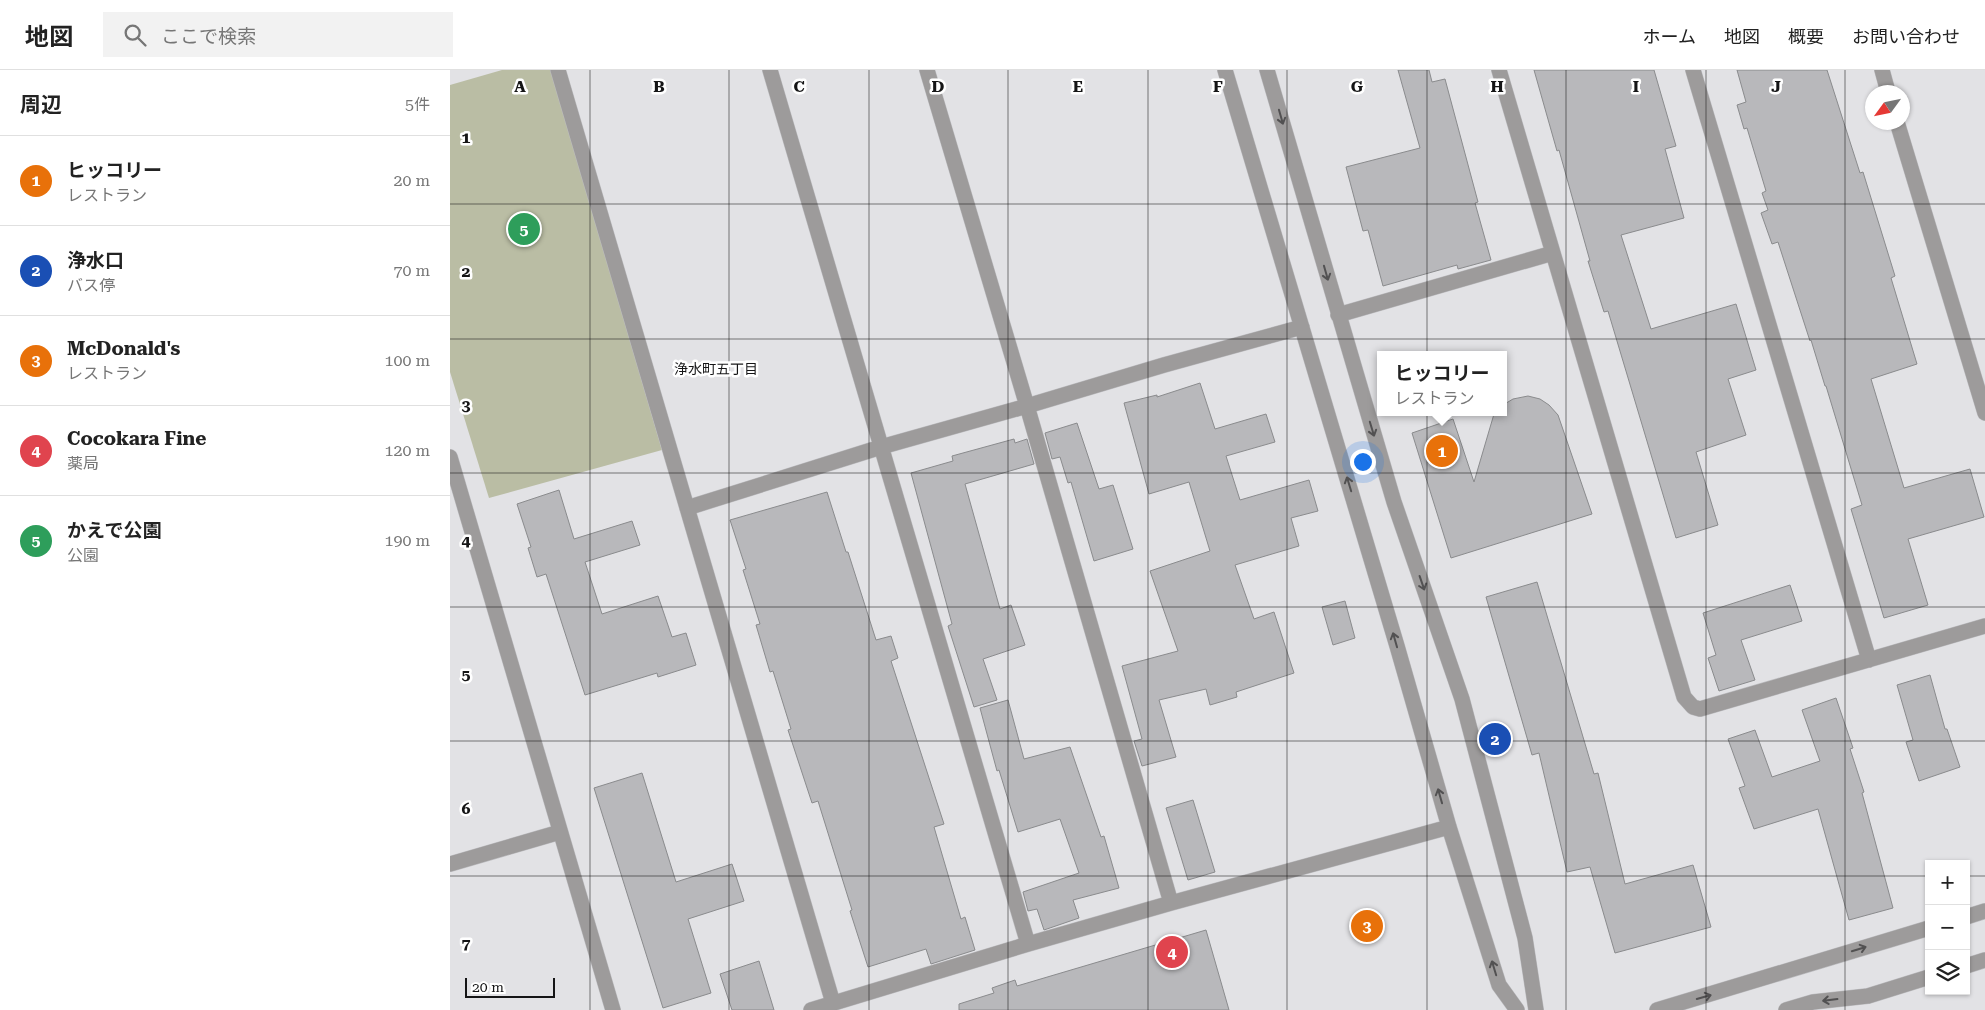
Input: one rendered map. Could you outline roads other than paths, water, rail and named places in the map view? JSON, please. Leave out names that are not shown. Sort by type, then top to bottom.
[{"type":"street","points":[[558,70],[834,1003]]},
{"type":"street","points":[[770,70],[1028,944]]},
{"type":"street","points":[[927,70],[1027,406],[1171,903]]},
{"type":"street","points":[[1225,70],[1397,646],[1448,827],[1499,985],[1517,1010]]},
{"type":"street","points":[[1267,70],[1394,502],[1462,698],[1525,938],[1536,1010]]},
{"type":"street","points":[[1499,70],[1684,697],[1694,707],[1700,709],[1985,626]]},
{"type":"street","points":[[1693,70],[1869,660]]},
{"type":"street","points":[[1882,70],[1886,85]]},
{"type":"street","points":[[1900,130],[1985,413]]},
{"type":"street","points":[[1338,315],[1553,253]]},
{"type":"street","points":[[687,508],[881,447],[1302,327]]},
{"type":"street","points":[[450,457],[613,1010]]},
{"type":"street","points":[[811,1010],[1028,944],[1448,827]]},
{"type":"street","points":[[450,864],[560,832]]},
{"type":"street","points":[[1970,915],[1985,911]]},
{"type":"street","points":[[1657,1010],[1925,929]]},
{"type":"street","points":[[1970,965],[1985,960]]},
{"type":"street","points":[[1786,1010],[1813,1002],[1868,996],[1925,978]]},
{"type":"place","name":"かえで公園","points":[[524,229]]},
{"type":"place","name":"ヒッコリー","points":[[1442,451]]},
{"type":"place","name":"浄水口","points":[[1495,739]]},
{"type":"place","name":"McDonald's","points":[[1367,926]]},
{"type":"place","name":"Cocokara Fine","points":[[1172,952]]},
{"type":"district","name":"浄水町五丁目","points":[[716,369]]}]
